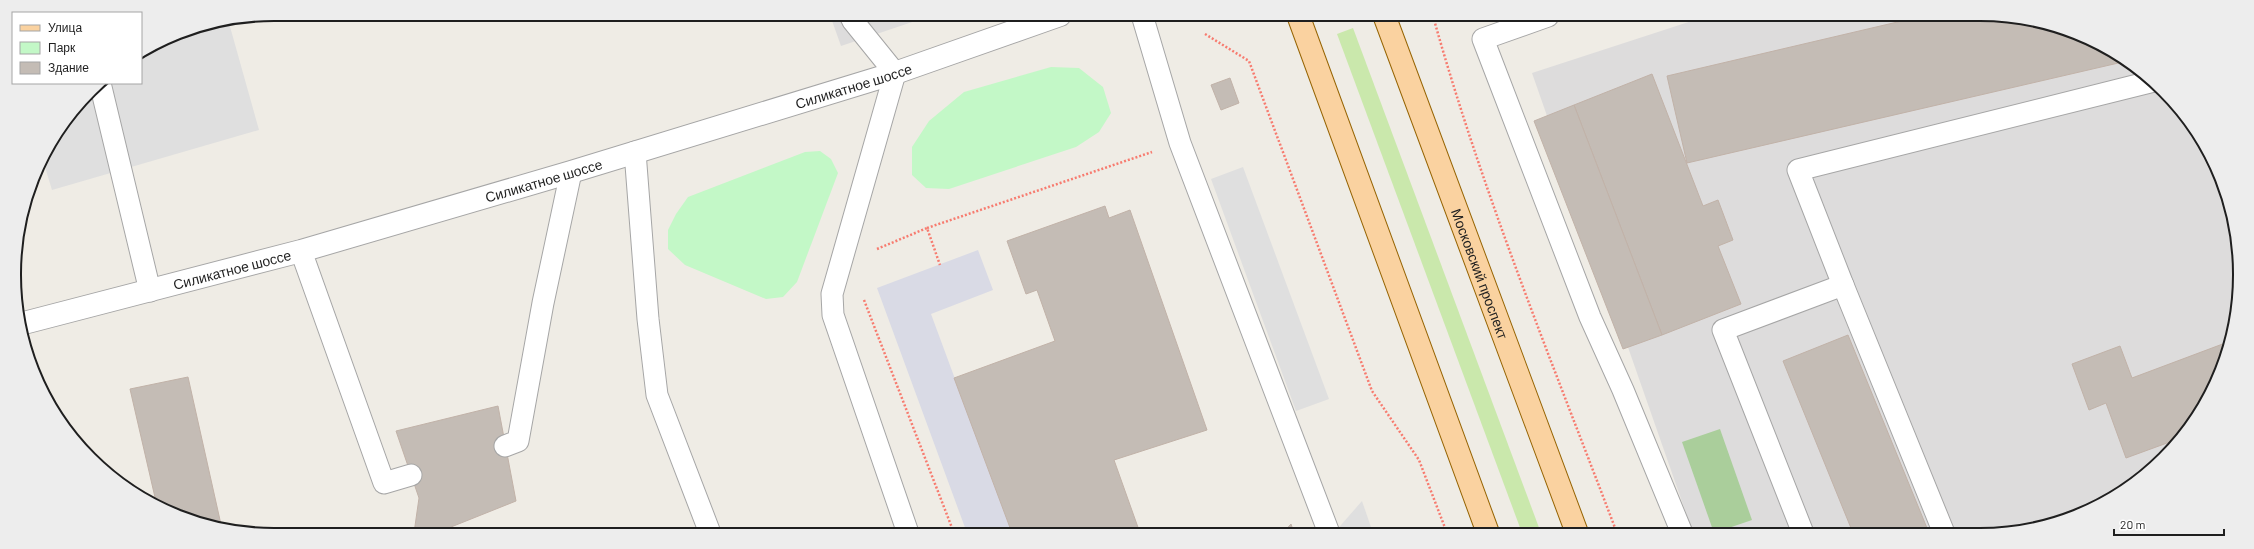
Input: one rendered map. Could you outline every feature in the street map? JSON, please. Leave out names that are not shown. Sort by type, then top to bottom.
[{"type":"main road","points":[[1300,21],[1486,528]]},
{"type":"main road","name":"Московский проспект","points":[[1386,21],[1575,528]]},
{"type":"street","name":"Силикатное шоссе","points":[[26,323],[301,251],[571,172],[895,73],[1043,21]]},
{"type":"lane","points":[[853,21],[895,73],[832,294],[833,315],[906,528]]},
{"type":"lane","points":[[1144,21],[1180,143],[1326,528]]},
{"type":"lane","points":[[1534,21],[1483,39],[1590,317],[1623,390],[1680,528]]},
{"type":"lane","points":[[1942,528],[1798,170],[2146,83]]},
{"type":"lane","points":[[101,89],[150,291]]},
{"type":"lane","points":[[635,152],[648,319],[657,395],[708,528]]},
{"type":"lane","points":[[505,446],[518,441],[543,303],[571,172]]},
{"type":"lane","points":[[301,251],[384,483],[411,475]]},
{"type":"lane","points":[[1801,528],[1723,330],[1843,285]]},
{"type":"path","points":[[1434,21],[1455,95],[1536,319],[1615,528]]},
{"type":"path","points":[[1205,34],[1249,61],[1372,391],[1419,460],[1445,528]]},
{"type":"path","points":[[841,263],[927,228],[1180,143]]},
{"type":"path","points":[[927,228],[940,265]]},
{"type":"path","points":[[863,297],[952,528]]},
{"type":"shaded area","points":[[832,21],[915,21],[841,46]]},
{"type":"shaded area","points":[[1692,21],[1980,21],[2013,23],[2029,26],[2061,34],[2077,40],[2106,55],[2134,73],[2159,95],[2181,120],[2199,148],[2214,177],[2220,193],[2228,225],[2231,241],[2233,274],[2231,308],[2228,324],[2220,356],[2214,372],[2199,401],[2181,429],[2159,454],[2134,476],[2106,494],[2077,509],[2061,515],[2013,526],[1980,528],[1691,528],[1532,73]]},
{"type":"shaded area","points":[[230,25],[259,130],[52,190],[45,167],[73,120],[95,95],[107,84],[142,84],[142,59],[177,40],[193,34]]},
{"type":"shaded area","points":[[1243,167],[1329,399],[1296,411],[1211,179]]},
{"type":"shaded area","points":[[978,250],[993,290],[931,314],[1010,528],[965,528],[877,288]]},
{"type":"shaded area","points":[[1362,501],[1371,528],[1338,528]]},
{"type":"green space","points":[[1353,28],[1539,528],[1520,528],[1337,34]]},
{"type":"green space","points":[[1051,67],[1079,68],[1103,87],[1111,113],[1099,132],[1076,147],[949,189],[926,188],[912,175],[912,147],[929,121],[964,92]]},
{"type":"green space","points":[[820,151],[831,159],[838,173],[797,282],[783,297],[766,299],[685,265],[668,249],[668,230],[676,214],[688,197],[805,152]]},
{"type":"green space","points":[[1720,429],[1752,520],[1729,528],[1712,528],[1682,442]]},
{"type":"building","points":[[1902,21],[1980,21],[2013,23],[2029,26],[2061,34],[2077,40],[2118,63],[1687,163],[1667,76]]},
{"type":"building","points":[[1652,74],[1703,206],[1718,200],[1733,240],[1718,246],[1741,304],[1662,335],[1574,105]]},
{"type":"building","points":[[1230,78],[1239,103],[1221,110],[1211,85]]},
{"type":"building","points":[[1574,105],[1662,335],[1623,349],[1534,121]]},
{"type":"building","points":[[1105,206],[1109,218],[1130,210],[1207,430],[1114,460],[1138,528],[1010,528],[954,378],[1055,341],[1037,290],[1026,294],[1007,241]]},
{"type":"building","points":[[1848,335],[1927,528],[1851,528],[1783,361]]},
{"type":"building","points":[[2223,344],[2220,356],[2207,387],[2181,429],[2170,442],[2126,458],[2106,403],[2089,410],[2072,364],[2120,346],[2132,378]]},
{"type":"building","points":[[188,377],[220,522],[193,515],[155,498],[130,389]]},
{"type":"building","points":[[498,406],[516,501],[451,528],[415,528],[419,498],[396,431]]}]
